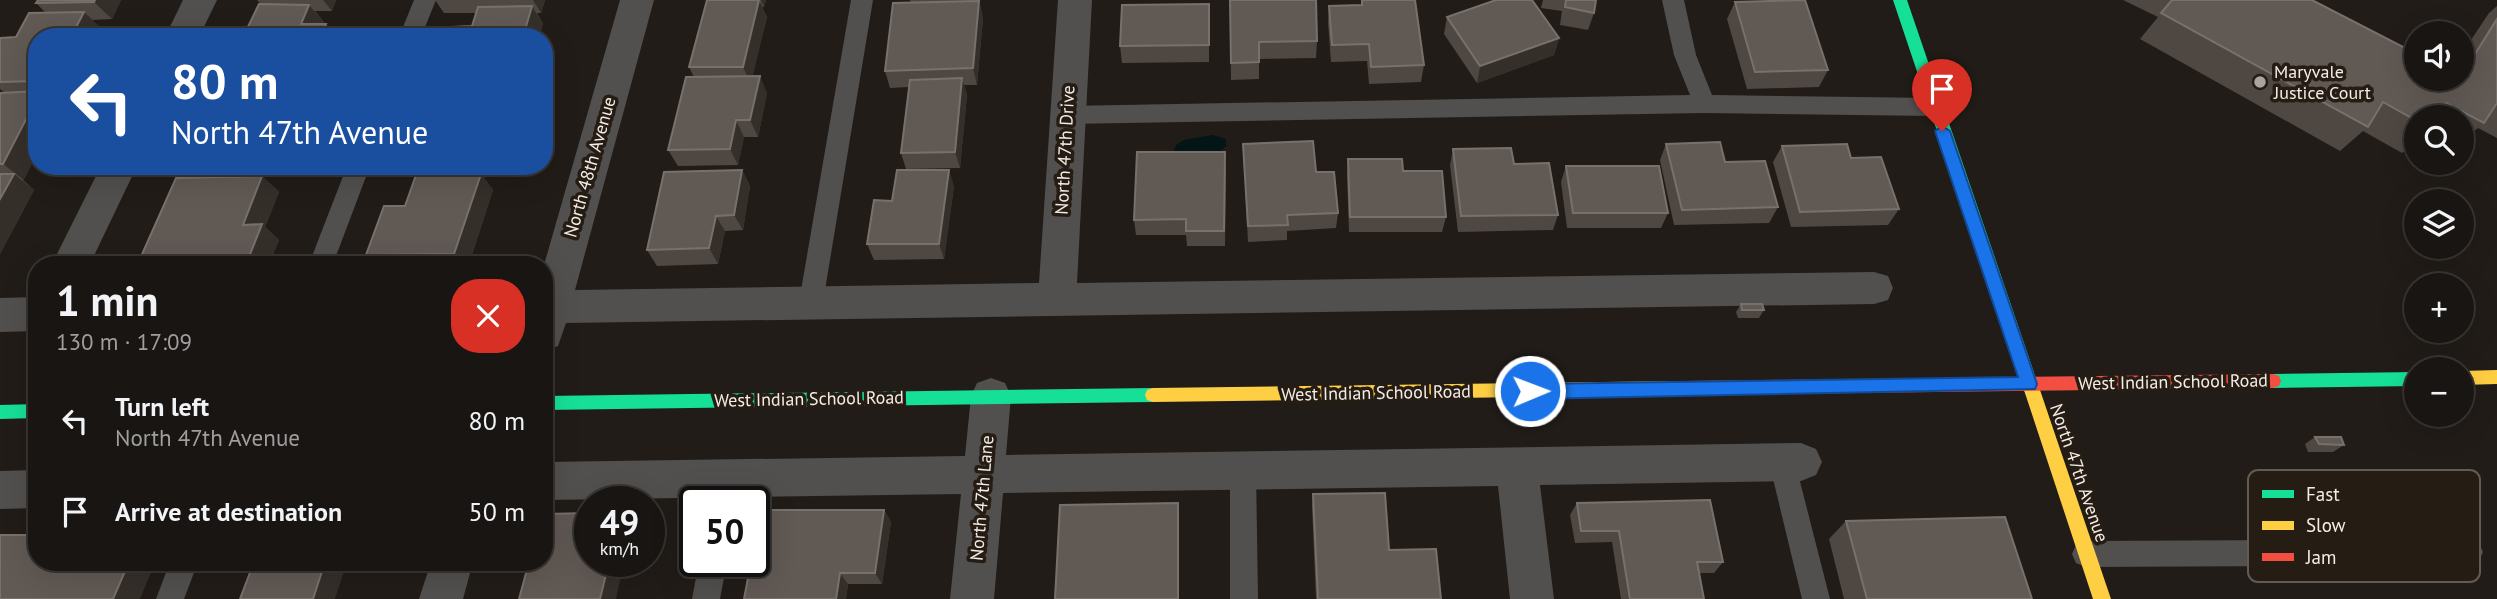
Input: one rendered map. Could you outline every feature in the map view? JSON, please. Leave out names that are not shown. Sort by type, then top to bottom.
[{"type":"main road","name":"North 47th Avenue","points":[[1900,0],[2102,599]]},
{"type":"main road","points":[[2474,378],[2497,377]]},
{"type":"main road","name":"West Indian School Road","points":[[553,403],[2404,379]]},
{"type":"main road","points":[[0,412],[28,411]]},
{"type":"street","points":[[186,28],[200,0]]},
{"type":"street","name":"North 48th Avenue","points":[[553,295],[637,0]]},
{"type":"street","name":"North 47th Drive","points":[[1057,300],[1075,0]]},
{"type":"street","points":[[75,256],[115,175]]},
{"type":"street","points":[[553,316],[811,302],[1874,288]]},
{"type":"street","points":[[0,315],[28,314]]},
{"type":"street","name":"North 47th Lane","points":[[972,599],[991,396]]},
{"type":"street","points":[[770,487],[984,474],[1791,462]]},
{"type":"street","points":[[1517,466],[1532,599]]},
{"type":"street","points":[[553,481],[679,488]]},
{"type":"street","points":[[0,490],[28,489]]},
{"type":"street","points":[[441,599],[449,571]]},
{"type":"lane","points":[[414,28],[425,0]]},
{"type":"lane","points":[[811,302],[862,0]]},
{"type":"lane","points":[[1673,0],[1685,55],[1704,104]]},
{"type":"lane","points":[[1066,115],[1704,104],[1934,107]]},
{"type":"lane","points":[[324,256],[356,175]]},
{"type":"lane","points":[[1791,462],[1816,599]]},
{"type":"lane","points":[[1243,470],[1244,599]]},
{"type":"lane","points":[[2086,554],[2248,553]]},
{"type":"lane","points":[[170,599],[181,571]]},
{"type":"lane","points":[[706,599],[710,577]]},
{"type":"shaded area","points":[[1213,135],[1226,139],[1226,146],[1221,151],[1193,162],[1173,153],[1176,145],[1184,140]]},
{"type":"building","points":[[38,0],[95,0],[36,3]]},
{"type":"building","points":[[707,0],[759,0],[743,67],[689,67]]},
{"type":"building","points":[[1230,0],[1316,0],[1317,41],[1259,42],[1259,62],[1231,63]]},
{"type":"building","points":[[1362,0],[1415,0],[1424,65],[1371,67],[1369,44],[1332,45],[1329,6],[1362,5]]},
{"type":"building","points":[[1496,0],[1532,0],[1559,38],[1480,66],[1447,17]]},
{"type":"building","points":[[1566,0],[1596,0],[1594,13],[1565,7]]},
{"type":"building","points":[[1805,0],[1828,70],[1755,72],[1735,2]]},
{"type":"building","points":[[2172,0],[2312,0],[2404,47],[2404,91],[2474,91],[2474,54],[2497,19],[2497,103],[2484,123],[2474,118],[2474,105],[2404,105],[2404,114],[2383,102],[2368,127],[2161,13]]},
{"type":"building","points":[[979,1],[973,68],[885,71],[893,3]]},
{"type":"building","points":[[259,4],[309,5],[301,24],[326,24],[324,28],[247,28]]},
{"type":"building","points":[[1209,4],[1209,45],[1120,46],[1122,5]]},
{"type":"building","points":[[532,6],[526,28],[452,28],[472,26],[478,7]]},
{"type":"building","points":[[84,12],[76,28],[28,28],[28,81],[0,82],[0,38],[16,37],[29,13]]},
{"type":"building","points":[[760,76],[750,120],[736,120],[730,149],[668,150],[686,77]]},
{"type":"building","points":[[962,78],[955,152],[901,153],[910,80]]},
{"type":"building","points":[[28,91],[28,115],[3,164],[0,164],[0,93]]},
{"type":"building","points":[[1313,141],[1316,172],[1334,172],[1338,213],[1287,215],[1288,225],[1248,226],[1243,144]]},
{"type":"building","points":[[1720,142],[1725,162],[1765,161],[1778,207],[1682,210],[1666,144]]},
{"type":"building","points":[[1847,144],[1851,158],[1881,157],[1899,209],[1800,212],[1782,146]]},
{"type":"building","points":[[1511,148],[1514,164],[1549,163],[1558,215],[1461,216],[1453,149]]},
{"type":"building","points":[[1137,152],[1225,152],[1224,231],[1186,231],[1186,219],[1134,220]]},
{"type":"building","points":[[1348,159],[1402,159],[1403,171],[1442,171],[1446,217],[1350,217]]},
{"type":"building","points":[[1566,166],[1659,166],[1668,213],[1573,213]]},
{"type":"building","points":[[742,170],[734,215],[716,216],[709,248],[647,250],[664,172]]},
{"type":"building","points":[[897,170],[949,170],[939,244],[867,244],[874,200],[892,201]]},
{"type":"building","points":[[0,174],[14,174],[0,199]]},
{"type":"building","points":[[416,175],[481,175],[454,254],[366,255],[384,206],[405,206]]},
{"type":"building","points":[[262,176],[243,225],[262,224],[249,256],[141,256],[176,178]]},
{"type":"building","points":[[1741,304],[1762,304],[1764,310],[1742,310]]},
{"type":"building","points":[[2315,437],[2341,437],[2344,445],[2319,444]]},
{"type":"building","points":[[1385,493],[1389,550],[1436,549],[1441,599],[1318,599],[1313,494]]},
{"type":"building","points":[[1710,500],[1723,562],[1697,562],[1704,599],[1630,599],[1619,531],[1581,531],[1577,503]]},
{"type":"building","points":[[1178,503],[1178,599],[1055,599],[1060,505]]},
{"type":"building","points":[[770,510],[884,510],[875,573],[840,573],[836,599],[744,599],[748,577],[770,577]]},
{"type":"building","points":[[574,513],[574,577],[605,577],[600,599],[519,599],[527,571],[553,571],[553,514]]},
{"type":"building","points":[[2005,517],[2032,599],[1867,599],[1846,521]]},
{"type":"building","points":[[0,535],[28,535],[28,571],[125,571],[113,599],[0,599]]},
{"type":"building","points":[[251,571],[322,571],[313,599],[240,599]]},
{"type":"traffic: fast","points":[[1900,0],[2032,390]]},
{"type":"traffic: fast","points":[[2273,381],[2404,379]]},
{"type":"traffic: fast","points":[[553,403],[1153,395]]},
{"type":"traffic: fast","points":[[0,412],[28,411]]},
{"type":"traffic: slow","points":[[2474,378],[2497,377]]},
{"type":"traffic: slow","points":[[1153,395],[1685,388]]},
{"type":"traffic: slow","points":[[2032,390],[2102,599]]},
{"type":"traffic: jam","points":[[1685,388],[2273,381]]},
{"type":"place","name":"Maryvale Justice Court","points":[[2260,82]]},
{"type":"route","points":[[1530,391],[2029,384],[1942,131]]}]
